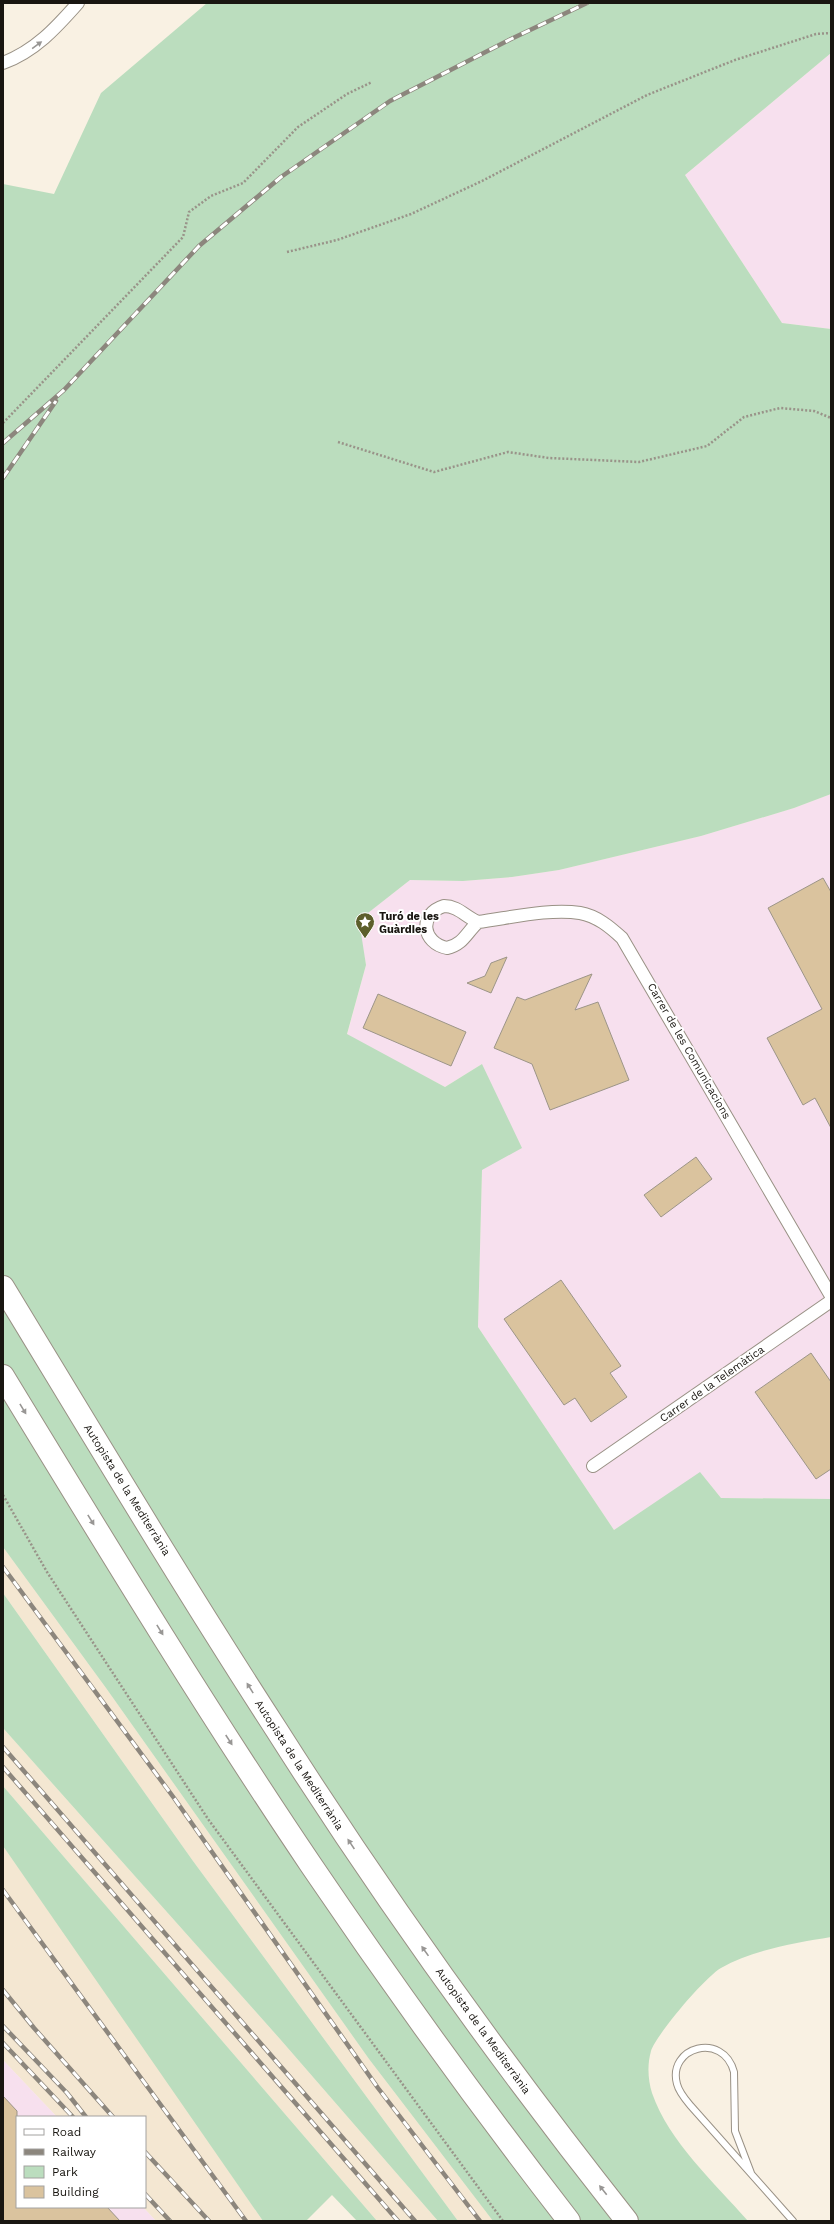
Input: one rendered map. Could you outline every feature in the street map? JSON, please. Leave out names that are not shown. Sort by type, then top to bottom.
[{"type":"highway","name":"Autopista de la Mediterrània","points":[[3,1287],[211,1628],[344,1833],[460,2000],[582,2165],[627,2221]]},
{"type":"highway","points":[[3,1376],[169,1645],[310,1864],[441,2052],[568,2221]]},
{"type":"street","points":[[3,63],[34,48],[47,38],[78,3]]},
{"type":"street","name":"Carrer de les Comunicacions","points":[[478,922],[564,912],[581,913],[610,926],[622,938],[831,1296]]},
{"type":"street","name":"Carrer de la Telemàtica","points":[[593,1466],[831,1301]]},
{"type":"lane","points":[[751,2173],[735,2131],[734,2072],[732,2064],[718,2050],[705,2047],[691,2051],[683,2057],[677,2070],[677,2084],[681,2093],[690,2105],[793,2221]]},
{"type":"path","points":[[287,252],[337,240],[411,214],[482,181],[647,95],[735,60],[816,34],[831,33]]},
{"type":"path","points":[[3,423],[183,237],[189,212],[211,196],[243,183],[298,127],[347,94],[372,82]]},
{"type":"path","points":[[338,442],[434,472],[508,452],[549,458],[639,462],[707,446],[744,418],[780,408],[814,411],[831,418]]},
{"type":"path","points":[[3,1495],[47,1572],[208,1820],[503,2221]]},
{"type":"shaded area","points":[[831,53],[831,329],[782,323],[685,175]]},
{"type":"shaded area","points":[[831,794],[831,1499],[721,1498],[700,1473],[614,1530],[478,1327],[482,1170],[482,1064],[445,1087],[347,1035],[366,965],[358,920],[410,880],[463,881],[512,877],[559,870],[701,836],[794,808]]},
{"type":"shaded area","points":[[3,1547],[106,1688],[369,2059],[493,2221],[458,2221],[193,1861],[3,1593]]},
{"type":"shaded area","points":[[3,1728],[280,2039],[438,2221],[377,2221],[3,1786]]},
{"type":"shaded area","points":[[3,1846],[263,2221],[156,2221],[144,2208],[146,2208],[146,2116],[56,2116],[3,2060]]},
{"type":"shaded area","points":[[3,2060],[56,2116],[16,2116],[16,2208],[144,2208],[156,2221],[3,2221]]},
{"type":"green space","points":[[207,3],[831,3],[831,53],[685,175],[782,323],[831,329],[831,794],[794,808],[701,836],[559,870],[512,877],[463,881],[410,880],[359,920],[366,965],[347,1034],[445,1087],[482,1064],[522,1148],[482,1170],[478,1327],[614,1530],[700,1472],[721,1498],[831,1499],[831,1937],[774,1948],[746,1956],[721,1968],[693,1994],[671,2020],[655,2043],[651,2051],[649,2062],[649,2078],[652,2093],[669,2128],[694,2161],[748,2221],[493,2221],[369,2059],[106,1688],[3,1547],[3,184],[54,194],[101,93]]},
{"type":"green space","points":[[3,1593],[193,1861],[458,2221],[438,2221],[280,2039],[3,1728]]},
{"type":"green space","points":[[3,1786],[377,2221],[357,2221],[332,2195],[306,2221],[263,2221],[3,1846]]},
{"type":"building","points":[[823,878],[831,892],[831,1128],[815,1098],[803,1105],[767,1038],[822,1009],[768,908]]},
{"type":"building","points":[[507,957],[491,993],[467,983],[485,976],[491,963]]},
{"type":"building","points":[[592,974],[575,1010],[598,1002],[629,1080],[550,1110],[532,1064],[494,1048],[517,997],[525,1000]]},
{"type":"building","points":[[378,994],[466,1032],[451,1066],[363,1028]]},
{"type":"building","points":[[696,1157],[712,1179],[661,1217],[644,1195]]},
{"type":"building","points":[[561,1280],[621,1366],[610,1373],[627,1397],[591,1422],[575,1398],[564,1405],[504,1319]]},
{"type":"building","points":[[811,1353],[831,1382],[831,1469],[816,1479],[755,1392]]},
{"type":"building","points":[[3,2096],[17,2111],[16,2208],[108,2208],[120,2221],[3,2221]]},
{"type":"railway","points":[[3,443],[64,390],[199,246],[281,177],[390,101],[511,39],[587,3]]},
{"type":"railway","points":[[3,478],[56,401]]},
{"type":"railway","points":[[3,1567],[174,1798],[378,2088],[480,2221]]},
{"type":"railway","points":[[3,1747],[415,2221]]},
{"type":"railway","points":[[3,1767],[398,2221]]},
{"type":"railway","points":[[3,1890],[246,2221]]},
{"type":"railway","points":[[3,1990],[34,2028],[112,2116]]},
{"type":"railway","points":[[3,2026],[67,2093],[85,2116]]},
{"type":"railway","points":[[3,2043],[72,2116]]},
{"type":"railway","points":[[146,2153],[209,2221]]},
{"type":"railway","points":[[146,2195],[170,2221]]},
{"type":"place","name":"Turó de les Guàrdies","points":[[365,939]]}]
